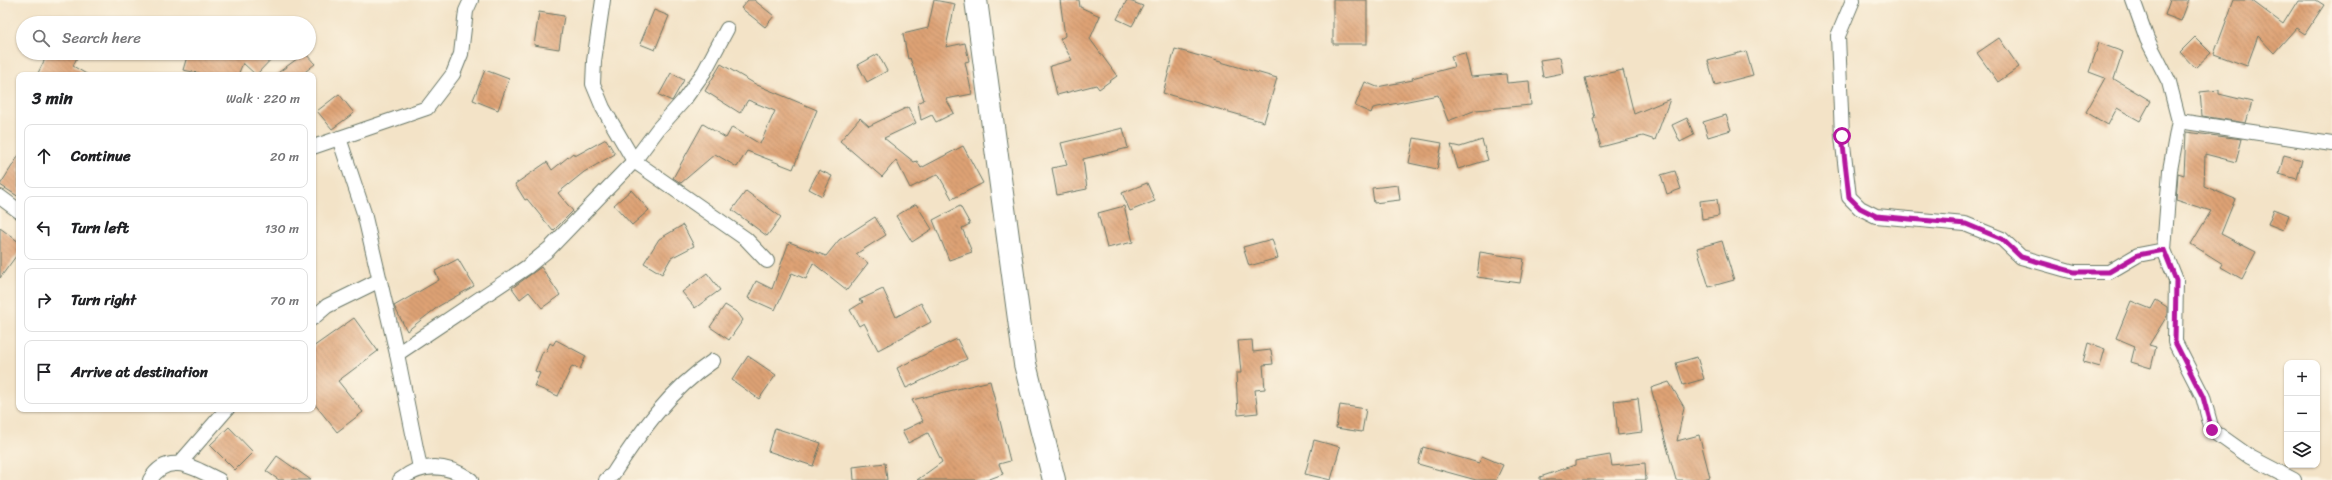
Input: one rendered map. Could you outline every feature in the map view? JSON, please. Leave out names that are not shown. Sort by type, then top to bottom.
[{"type":"main road","points":[[976,0],[1025,364],[1054,480]]},
{"type":"street","points":[[316,146],[427,108],[453,74],[461,54],[466,11],[471,0]]},
{"type":"street","points":[[602,0],[594,61],[593,84],[603,108],[634,161],[746,239],[767,261]]},
{"type":"street","points":[[1853,0],[1838,36],[1842,136],[1849,197],[1860,208],[1876,216],[1966,224],[2002,239],[2021,257],[2074,272],[2109,272],[2138,255],[2164,250]]},
{"type":"street","points":[[2133,0],[2148,39],[2169,82],[2179,121],[2170,170],[2164,250],[2176,280],[2175,342],[2203,397],[2212,430],[2250,457],[2294,480]]},
{"type":"street","points":[[397,354],[527,267],[549,249],[634,161],[658,129],[684,100],[704,72],[727,29]]},
{"type":"street","points":[[2179,121],[2332,144]]},
{"type":"street","points":[[339,138],[364,214],[378,281],[397,354],[420,468]]},
{"type":"street","points":[[0,197],[16,209]]},
{"type":"street","points":[[316,315],[327,306],[378,281]]},
{"type":"street","points":[[606,480],[613,474],[646,426],[679,388],[713,361]]},
{"type":"street","points":[[180,463],[224,412]]},
{"type":"street","points":[[150,480],[166,465],[180,463],[219,480]]},
{"type":"street","points":[[400,480],[420,468],[436,467],[462,474],[471,480]]},
{"type":"building","points":[[748,0],[754,0],[774,16],[765,27],[741,8]]},
{"type":"building","points":[[934,0],[955,4],[946,47],[965,43],[969,61],[965,62],[972,94],[946,99],[954,113],[936,122],[932,115],[921,120],[918,103],[924,100],[910,58],[908,59],[903,34],[928,28]]},
{"type":"building","points":[[1060,0],[1079,0],[1080,7],[1100,16],[1090,39],[1117,76],[1099,89],[1096,85],[1057,95],[1050,66],[1072,60],[1060,39],[1065,36]]},
{"type":"building","points":[[1127,0],[1143,6],[1132,26],[1117,19]]},
{"type":"building","points":[[1333,0],[1367,0],[1367,44],[1333,44]]},
{"type":"building","points":[[2170,0],[2189,0],[2181,21],[2165,15]]},
{"type":"building","points":[[2234,0],[2251,0],[2283,24],[2298,0],[2316,0],[2324,5],[2305,34],[2296,28],[2274,53],[2258,36],[2247,66],[2214,54]]},
{"type":"building","points":[[654,10],[669,16],[655,50],[640,44]]},
{"type":"building","points":[[539,12],[564,16],[559,49],[534,45]]},
{"type":"building","points":[[2195,37],[2211,53],[2195,68],[2180,52]]},
{"type":"building","points":[[1999,38],[2019,67],[1998,82],[1977,53]]},
{"type":"building","points":[[2099,43],[2123,52],[2114,79],[2151,101],[2140,121],[2117,108],[2108,125],[2086,112],[2105,78],[2089,72]]},
{"type":"building","points":[[1175,49],[1277,78],[1264,122],[1163,93]]},
{"type":"building","points":[[1746,51],[1753,75],[1715,85],[1708,61]]},
{"type":"building","points":[[1465,53],[1471,77],[1506,74],[1507,83],[1529,81],[1531,105],[1476,110],[1448,121],[1438,95],[1373,108],[1371,113],[1355,106],[1365,82],[1377,87],[1413,80],[1412,78],[1454,67],[1451,56]]},
{"type":"building","points":[[878,54],[887,71],[867,82],[858,65]]},
{"type":"building","points":[[1560,57],[1563,73],[1543,77],[1540,60]]},
{"type":"building","points":[[44,60],[76,60],[73,66],[83,72],[38,72]]},
{"type":"building","points":[[186,60],[270,60],[259,72],[253,72],[243,63],[239,72],[193,72],[183,70]]},
{"type":"building","points":[[295,60],[311,60],[315,64],[305,72],[279,72]]},
{"type":"building","points":[[721,64],[757,85],[817,110],[793,169],[747,151],[737,167],[715,154],[681,183],[673,178],[703,124],[726,138],[732,127],[760,144],[775,111],[748,100],[740,113],[705,91]]},
{"type":"building","points":[[485,70],[509,79],[498,110],[473,100]]},
{"type":"building","points":[[1623,70],[1634,114],[1670,99],[1655,140],[1643,136],[1601,147],[1593,119],[1595,118],[1585,78]]},
{"type":"building","points":[[671,73],[684,80],[672,101],[659,95]]},
{"type":"building","points":[[2219,90],[2219,94],[2252,102],[2246,123],[2202,116],[2200,92]]},
{"type":"building","points":[[339,94],[354,113],[332,129],[317,111]]},
{"type":"building","points":[[908,107],[916,123],[884,138],[914,162],[917,161],[921,168],[963,146],[983,183],[952,199],[938,174],[910,188],[896,160],[882,177],[840,141],[860,118],[869,126]]},
{"type":"building","points":[[1726,115],[1731,130],[1708,137],[1703,122]]},
{"type":"building","points":[[1687,118],[1694,135],[1680,142],[1672,125]]},
{"type":"building","points":[[1123,128],[1128,148],[1083,159],[1087,189],[1057,195],[1052,168],[1067,165],[1061,143]]},
{"type":"building","points":[[2186,132],[2242,139],[2236,162],[2205,154],[2204,186],[2235,199],[2221,234],[2256,252],[2242,279],[2221,267],[2223,264],[2191,244],[2211,211],[2176,200],[2178,173],[2184,175]]},
{"type":"building","points":[[1414,138],[1442,143],[1437,169],[1409,163]]},
{"type":"building","points":[[606,139],[615,154],[584,172],[558,193],[573,211],[553,231],[527,199],[525,200],[515,184],[547,162],[552,170],[573,153],[575,156]]},
{"type":"building","points":[[1482,140],[1488,160],[1458,169],[1451,145],[1460,147]]},
{"type":"building","points":[[2284,155],[2302,160],[2297,179],[2279,174]]},
{"type":"building","points":[[16,160],[16,195],[0,185]]},
{"type":"building","points":[[819,170],[832,176],[822,196],[809,189]]},
{"type":"building","points":[[1675,171],[1681,189],[1667,194],[1661,175]]},
{"type":"building","points":[[1147,183],[1155,201],[1130,211],[1122,193]]},
{"type":"building","points":[[1398,185],[1400,200],[1374,203],[1372,188]]},
{"type":"building","points":[[631,190],[649,210],[632,225],[614,205]]},
{"type":"building","points":[[746,191],[781,217],[767,236],[732,210]]},
{"type":"building","points":[[1717,199],[1719,216],[1702,219],[1700,201]]},
{"type":"building","points":[[916,204],[932,229],[912,242],[896,216]]},
{"type":"building","points":[[960,206],[970,224],[962,228],[972,252],[949,260],[933,220]]},
{"type":"building","points":[[1124,206],[1133,242],[1107,248],[1098,213]]},
{"type":"building","points":[[2274,209],[2289,215],[2283,230],[2268,224]]},
{"type":"building","points":[[875,217],[886,235],[856,254],[868,263],[847,290],[813,263],[806,279],[792,273],[775,310],[748,298],[756,281],[772,289],[789,242],[826,256],[839,240]]},
{"type":"building","points":[[683,225],[694,246],[671,258],[662,274],[644,263],[659,239]]},
{"type":"building","points":[[0,228],[16,240],[16,256],[0,278]]},
{"type":"building","points":[[1272,239],[1278,258],[1249,266],[1243,247]]},
{"type":"building","points":[[1722,241],[1734,280],[1709,287],[1697,248]]},
{"type":"building","points":[[1480,252],[1524,259],[1520,283],[1477,277]]},
{"type":"building","points":[[458,259],[474,286],[439,306],[407,331],[394,306],[439,280],[435,271]]},
{"type":"building","points":[[541,267],[560,295],[542,308],[529,292],[520,299],[512,288]]},
{"type":"building","points":[[707,273],[720,290],[695,308],[682,292]]},
{"type":"building","points":[[883,289],[896,317],[921,303],[931,322],[878,350],[864,323],[859,326],[850,310],[863,302],[859,300]]},
{"type":"building","points":[[2156,300],[2167,307],[2167,316],[2149,345],[2156,347],[2151,368],[2131,362],[2135,346],[2116,338],[2131,301],[2151,309]]},
{"type":"building","points":[[725,305],[738,313],[743,320],[729,340],[710,327]]},
{"type":"building","points":[[354,318],[378,351],[338,381],[363,412],[337,432],[316,406],[316,345]]},
{"type":"building","points":[[957,339],[967,359],[906,388],[897,368]]},
{"type":"building","points":[[556,340],[586,356],[580,369],[572,366],[558,396],[534,386],[540,373],[535,371],[543,351],[546,352],[550,343],[553,345]]},
{"type":"building","points":[[1252,340],[1253,352],[1271,350],[1273,364],[1263,365],[1265,389],[1255,390],[1258,413],[1238,415],[1236,373],[1241,373],[1238,341]]},
{"type":"building","points":[[2088,343],[2105,349],[2100,367],[2083,362]]},
{"type":"building","points":[[748,356],[776,375],[759,399],[732,380]]},
{"type":"building","points":[[1697,357],[1704,379],[1683,385],[1676,363]]},
{"type":"building","points":[[990,381],[1010,461],[999,464],[1003,474],[987,480],[917,480],[942,462],[928,433],[908,443],[902,431],[923,421],[912,400]]},
{"type":"building","points":[[1669,382],[1684,407],[1677,441],[1699,435],[1710,477],[1701,480],[1676,480],[1651,388]]},
{"type":"building","points":[[1638,398],[1642,432],[1618,435],[1614,401]]},
{"type":"building","points":[[1340,405],[1366,409],[1362,432],[1336,428]]},
{"type":"building","points":[[229,427],[253,452],[235,470],[210,445]]},
{"type":"building","points":[[775,428],[821,443],[813,466],[768,451]]},
{"type":"building","points":[[1314,440],[1340,447],[1331,480],[1305,474]]},
{"type":"building","points":[[1423,447],[1479,463],[1482,456],[1503,465],[1496,480],[1476,480],[1418,464]]},
{"type":"building","points":[[1610,455],[1612,466],[1645,463],[1646,480],[1540,480],[1540,477],[1575,465],[1575,461]]},
{"type":"building","points":[[277,456],[311,480],[279,480],[266,471]]},
{"type":"building","points":[[885,463],[887,480],[854,480],[853,467]]},
{"type":"route","points":[[1842,136],[1849,197],[1860,208],[1876,216],[1966,224],[2002,239],[2021,257],[2074,272],[2109,272],[2138,255],[2164,250],[2176,280],[2174,294],[2175,342],[2203,397],[2212,430]]}]
